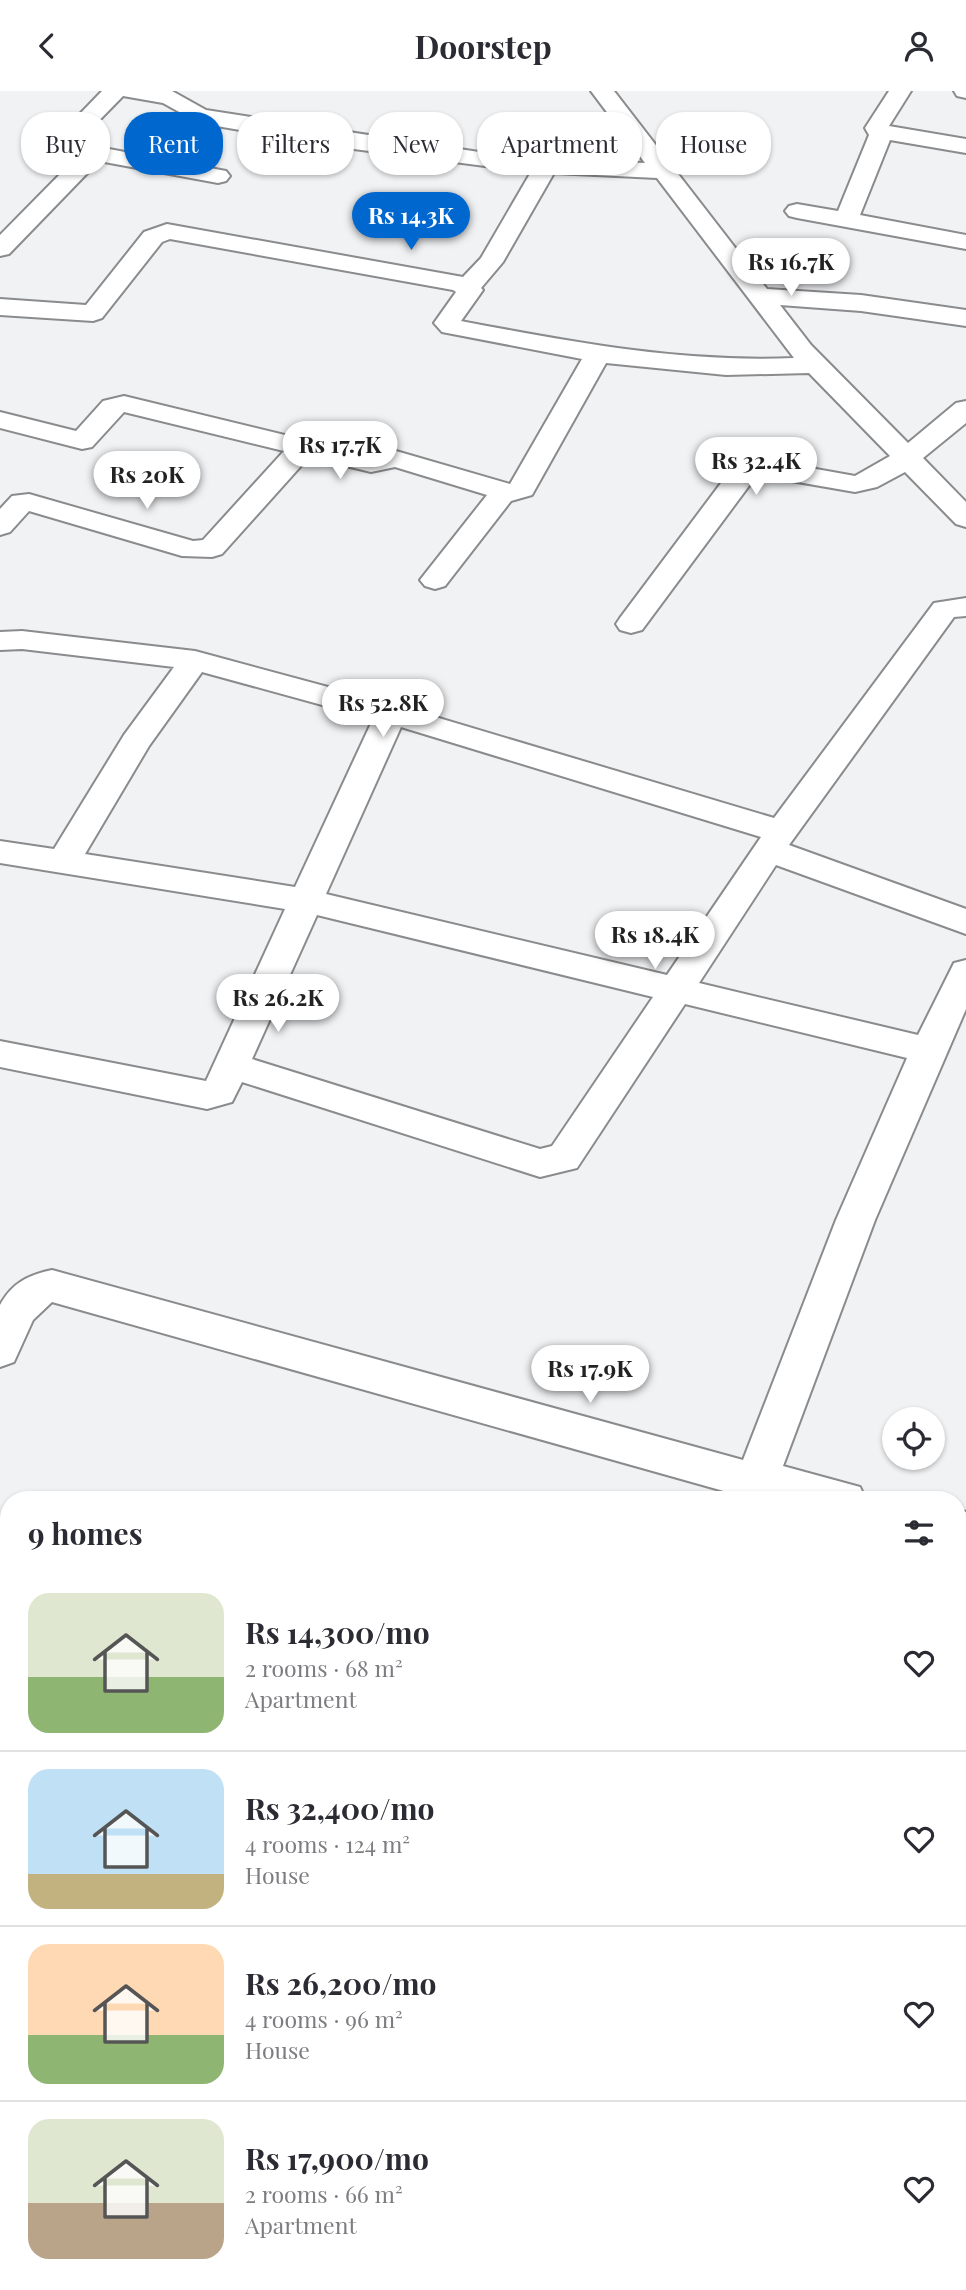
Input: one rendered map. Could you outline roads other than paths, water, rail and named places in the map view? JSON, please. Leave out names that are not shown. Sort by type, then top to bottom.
[{"type":"street","points":[[94,112],[115,91]]},
{"type":"street","points":[[131,91],[169,97],[199,116],[346,141],[477,157]]},
{"type":"street","points":[[602,91],[656,161]]},
{"type":"street","points":[[900,91],[876,128],[882,132],[966,146]]},
{"type":"street","points":[[846,220],[882,132]]},
{"type":"street","points":[[110,156],[218,176]]},
{"type":"street","points":[[0,249],[72,175]]},
{"type":"street","points":[[467,288],[491,262],[541,175]]},
{"type":"street","points":[[667,175],[817,365],[966,518]]},
{"type":"street","points":[[797,211],[966,242]]},
{"type":"street","points":[[0,307],[93,313],[153,237],[167,231],[467,288]]},
{"type":"street","points":[[467,288],[468,294],[447,323],[449,326],[598,354],[725,367],[817,365]]},
{"type":"street","points":[[760,296],[861,303],[966,318]]},
{"type":"street","points":[[0,420],[82,441],[113,407],[124,404],[371,464],[397,459],[503,493],[522,489],[598,354]]},
{"type":"street","points":[[631,624],[746,469],[755,465],[862,483],[907,457],[966,409]]},
{"type":"street","points":[[0,526],[22,502],[29,502],[192,550],[204,551],[212,548],[303,447]]},
{"type":"street","points":[[435,580],[503,493]]},
{"type":"street","points":[[233,1066],[540,1163],[564,1158],[775,841],[944,609],[966,607]]},
{"type":"street","points":[[0,641],[22,640],[195,660],[391,714],[775,841],[966,922]]},
{"type":"street","points":[[62,864],[135,742],[195,660]]},
{"type":"street","points":[[0,1054],[207,1095],[219,1092],[391,714]]},
{"type":"street","points":[[0,852],[307,901],[927,1050]]},
{"type":"street","points":[[752,1486],[846,1236],[927,1050],[966,972]]},
{"type":"street","points":[[0,1350],[21,1303],[16,1287],[52,1286],[752,1486],[785,1491]]}]
